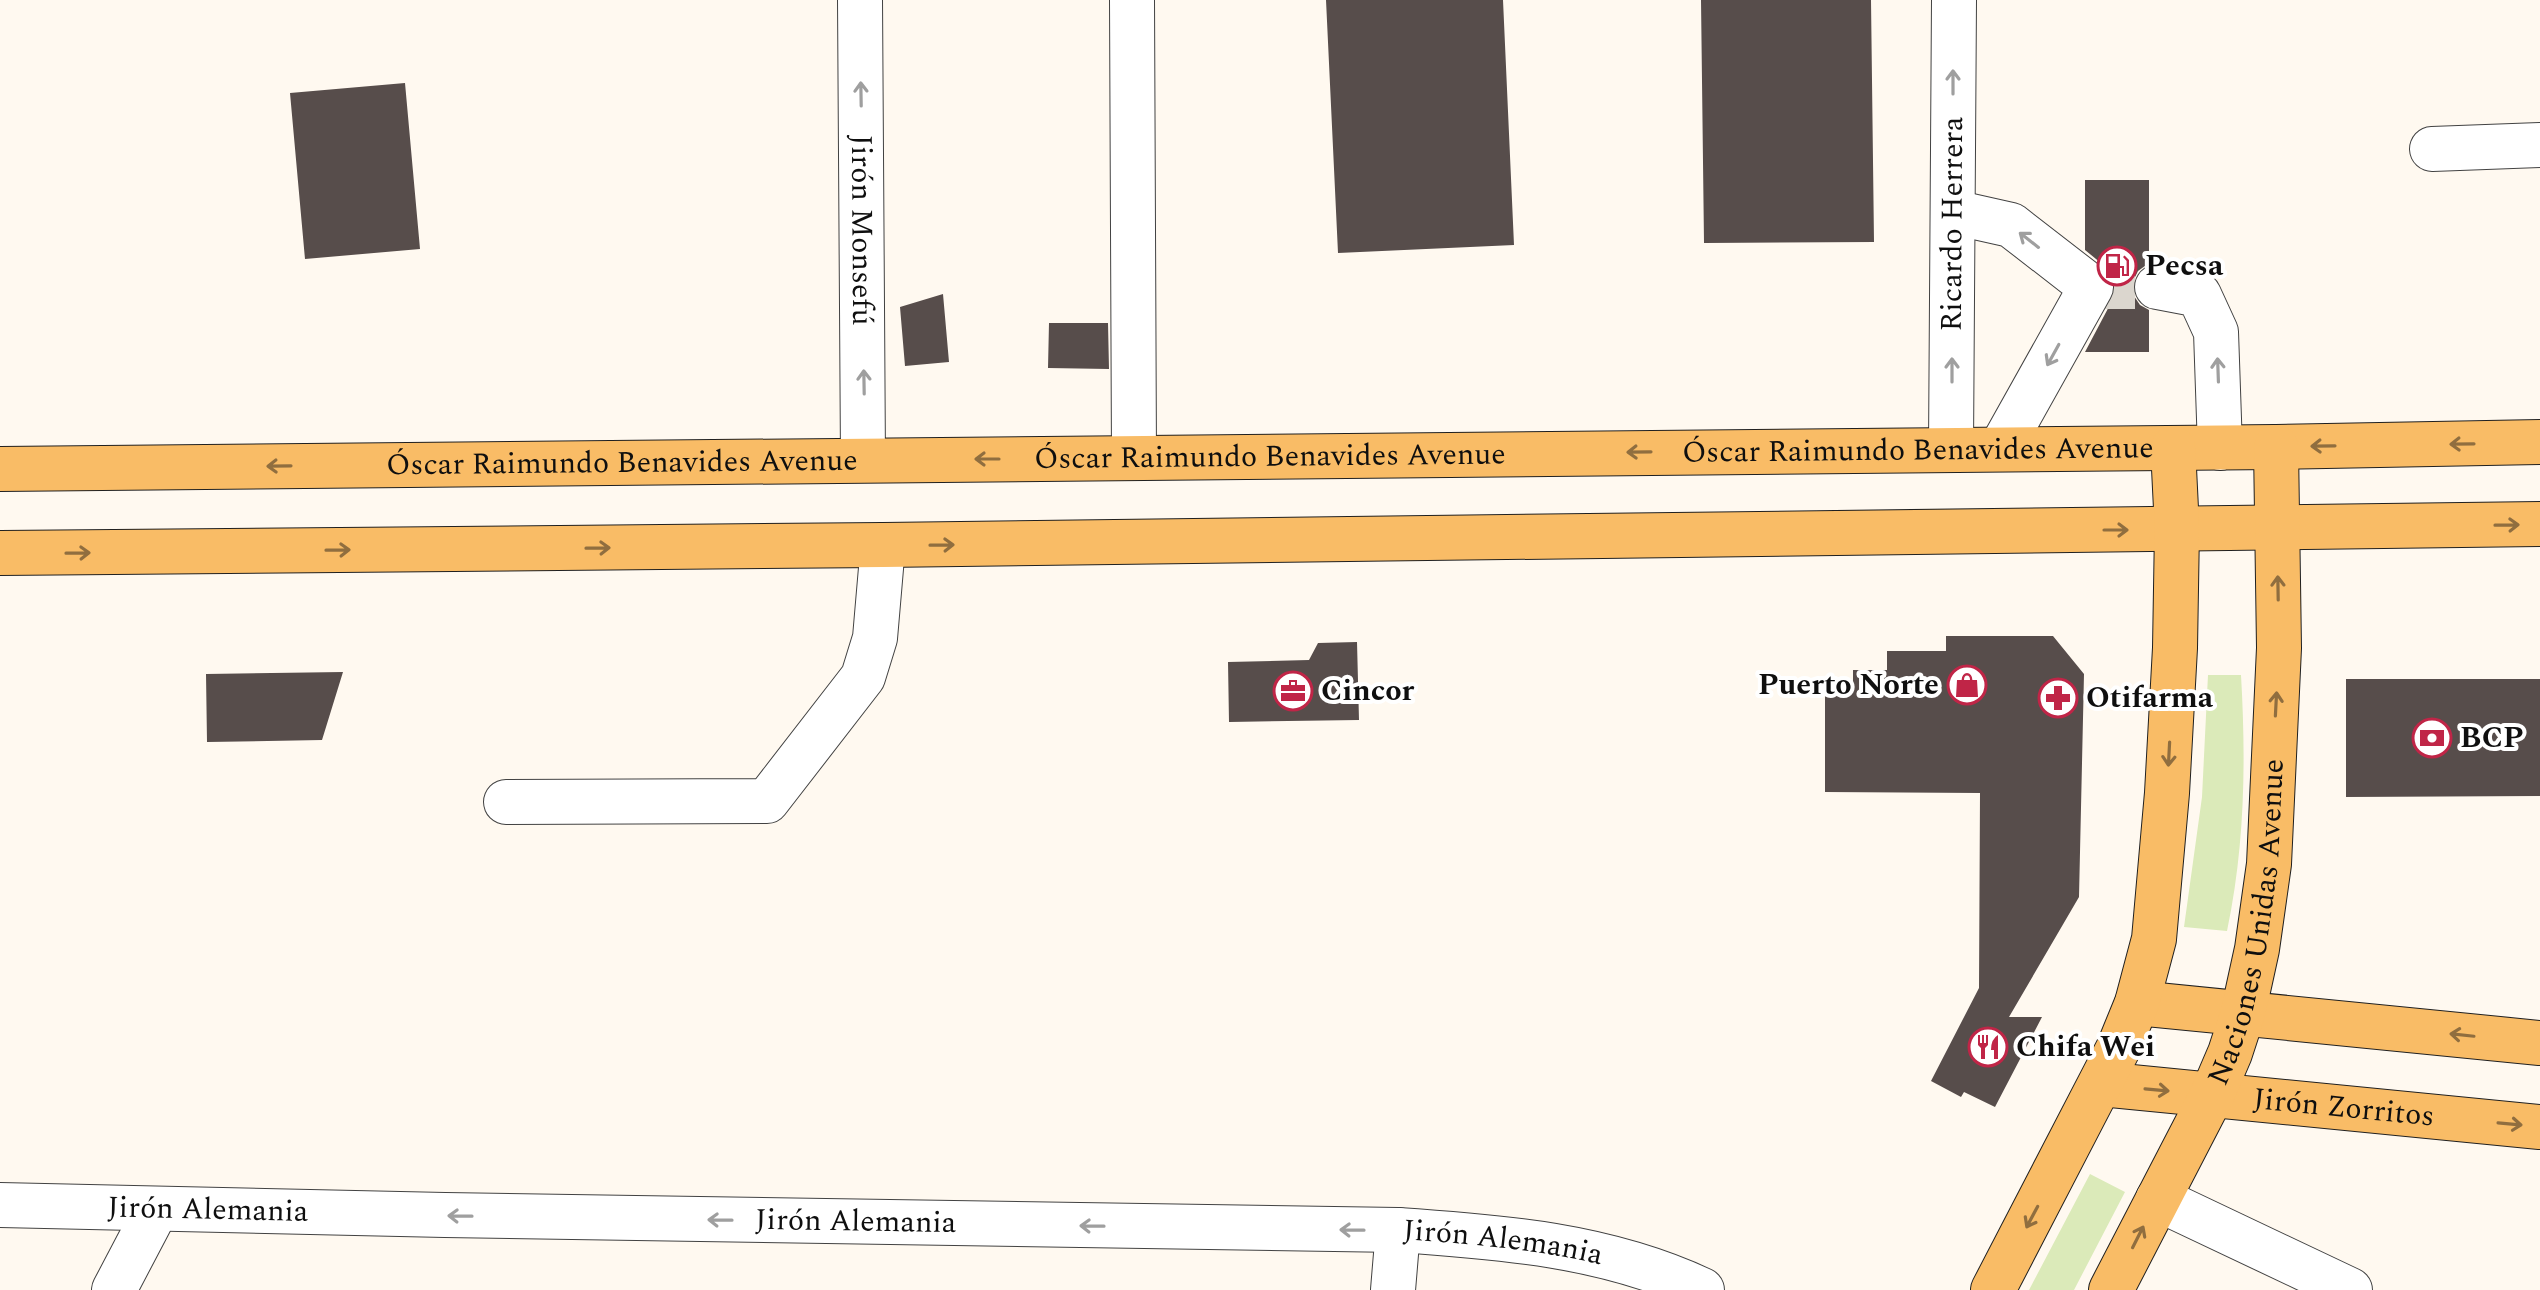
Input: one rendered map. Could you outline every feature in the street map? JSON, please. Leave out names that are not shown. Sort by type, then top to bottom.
[{"type":"main road","name":"Óscar Raimundo Benavides Avenue","points":[[0,469],[1951,448],[2220,448],[2540,442]]},
{"type":"main road","name":"Naciones Unidas Avenue","points":[[2111,1290],[2212,1095],[2243,1013],[2257,949],[2269,864],[2279,648],[2276,447]]},
{"type":"main road","points":[[1993,1290],[2101,1084],[2137,1003],[2154,939],[2167,793],[2175,648],[2177,529],[2173,448]]},
{"type":"main road","points":[[0,553],[2540,524]]},
{"type":"main road","points":[[2137,1003],[2540,1043]]},
{"type":"main road","name":"Jirón Zorritos","points":[[2101,1084],[2540,1127]]},
{"type":"street","name":"Jirón Monsefú","points":[[860,0],[863,460]]},
{"type":"street","points":[[1132,0],[1134,458]]},
{"type":"street","name":"Ricardo Herrera","points":[[1951,448],[1954,0]]},
{"type":"street","points":[[2432,149],[2540,145]]},
{"type":"street","points":[[1953,212],[2011,225],[2091,287],[2001,448]]},
{"type":"street","points":[[2157,287],[2199,295],[2216,332],[2220,448]]},
{"type":"street","points":[[506,802],[767,801],[863,677],[875,638],[883,545]]},
{"type":"street","points":[[2158,1199],[2350,1290]]},
{"type":"street","name":"Jirón Alemania","points":[[0,1205],[1398,1230],[1500,1237],[1595,1252],[1702,1290]]},
{"type":"street","points":[[114,1290],[156,1210]]},
{"type":"street","points":[[1393,1290],[1398,1230]]},
{"type":"green space","points":[[2208,675],[2241,675],[2243,803],[2227,931],[2184,927],[2202,797]]},
{"type":"green space","points":[[2090,1174],[2125,1192],[2074,1290],[2029,1290]]},
{"type":"building","points":[[1326,0],[1503,0],[1514,245],[1338,253]]},
{"type":"building","points":[[1701,0],[1871,0],[1874,242],[1704,243]]},
{"type":"building","points":[[405,83],[420,249],[305,259],[290,93]]},
{"type":"building","name":"Pecsa","points":[[2085,180],[2149,180],[2149,263],[2138,271],[2132,283],[2134,296],[2140,305],[2149,310],[2149,352],[2085,352],[2113,299],[2116,287],[2114,277],[2107,268],[2085,250]]},
{"type":"building","points":[[943,294],[949,362],[905,366],[900,307]]},
{"type":"building","points":[[1049,323],[1108,323],[1109,369],[1048,368]]},
{"type":"building","points":[[1946,636],[2053,636],[2084,674],[2079,897],[2009,1017],[2042,1017],[1995,1107],[1964,1092],[1961,1097],[1931,1081],[1979,988],[1980,793],[1825,792],[1825,685],[1853,686],[1853,670],[1887,670],[1887,651],[1946,651]]},
{"type":"building","name":"Cincor","points":[[1357,642],[1359,720],[1229,722],[1228,662],[1309,660],[1318,643]]},
{"type":"building","points":[[343,672],[322,740],[207,742],[206,674]]},
{"type":"building","name":"BCP","points":[[2346,679],[2540,679],[2540,796],[2346,797]]},
{"type":"tunnel","points":[[2091,287],[2157,287]]},
{"type":"place","name":"Pecsa","points":[[2117,266]]},
{"type":"place","name":"Puerto Norte","points":[[1967,685]]},
{"type":"place","name":"Cincor","points":[[1293,691]]},
{"type":"place","name":"Otifarma","points":[[2058,698]]},
{"type":"place","name":"BCP","points":[[2432,738]]},
{"type":"place","name":"Chifa Wei","points":[[1988,1047]]}]
